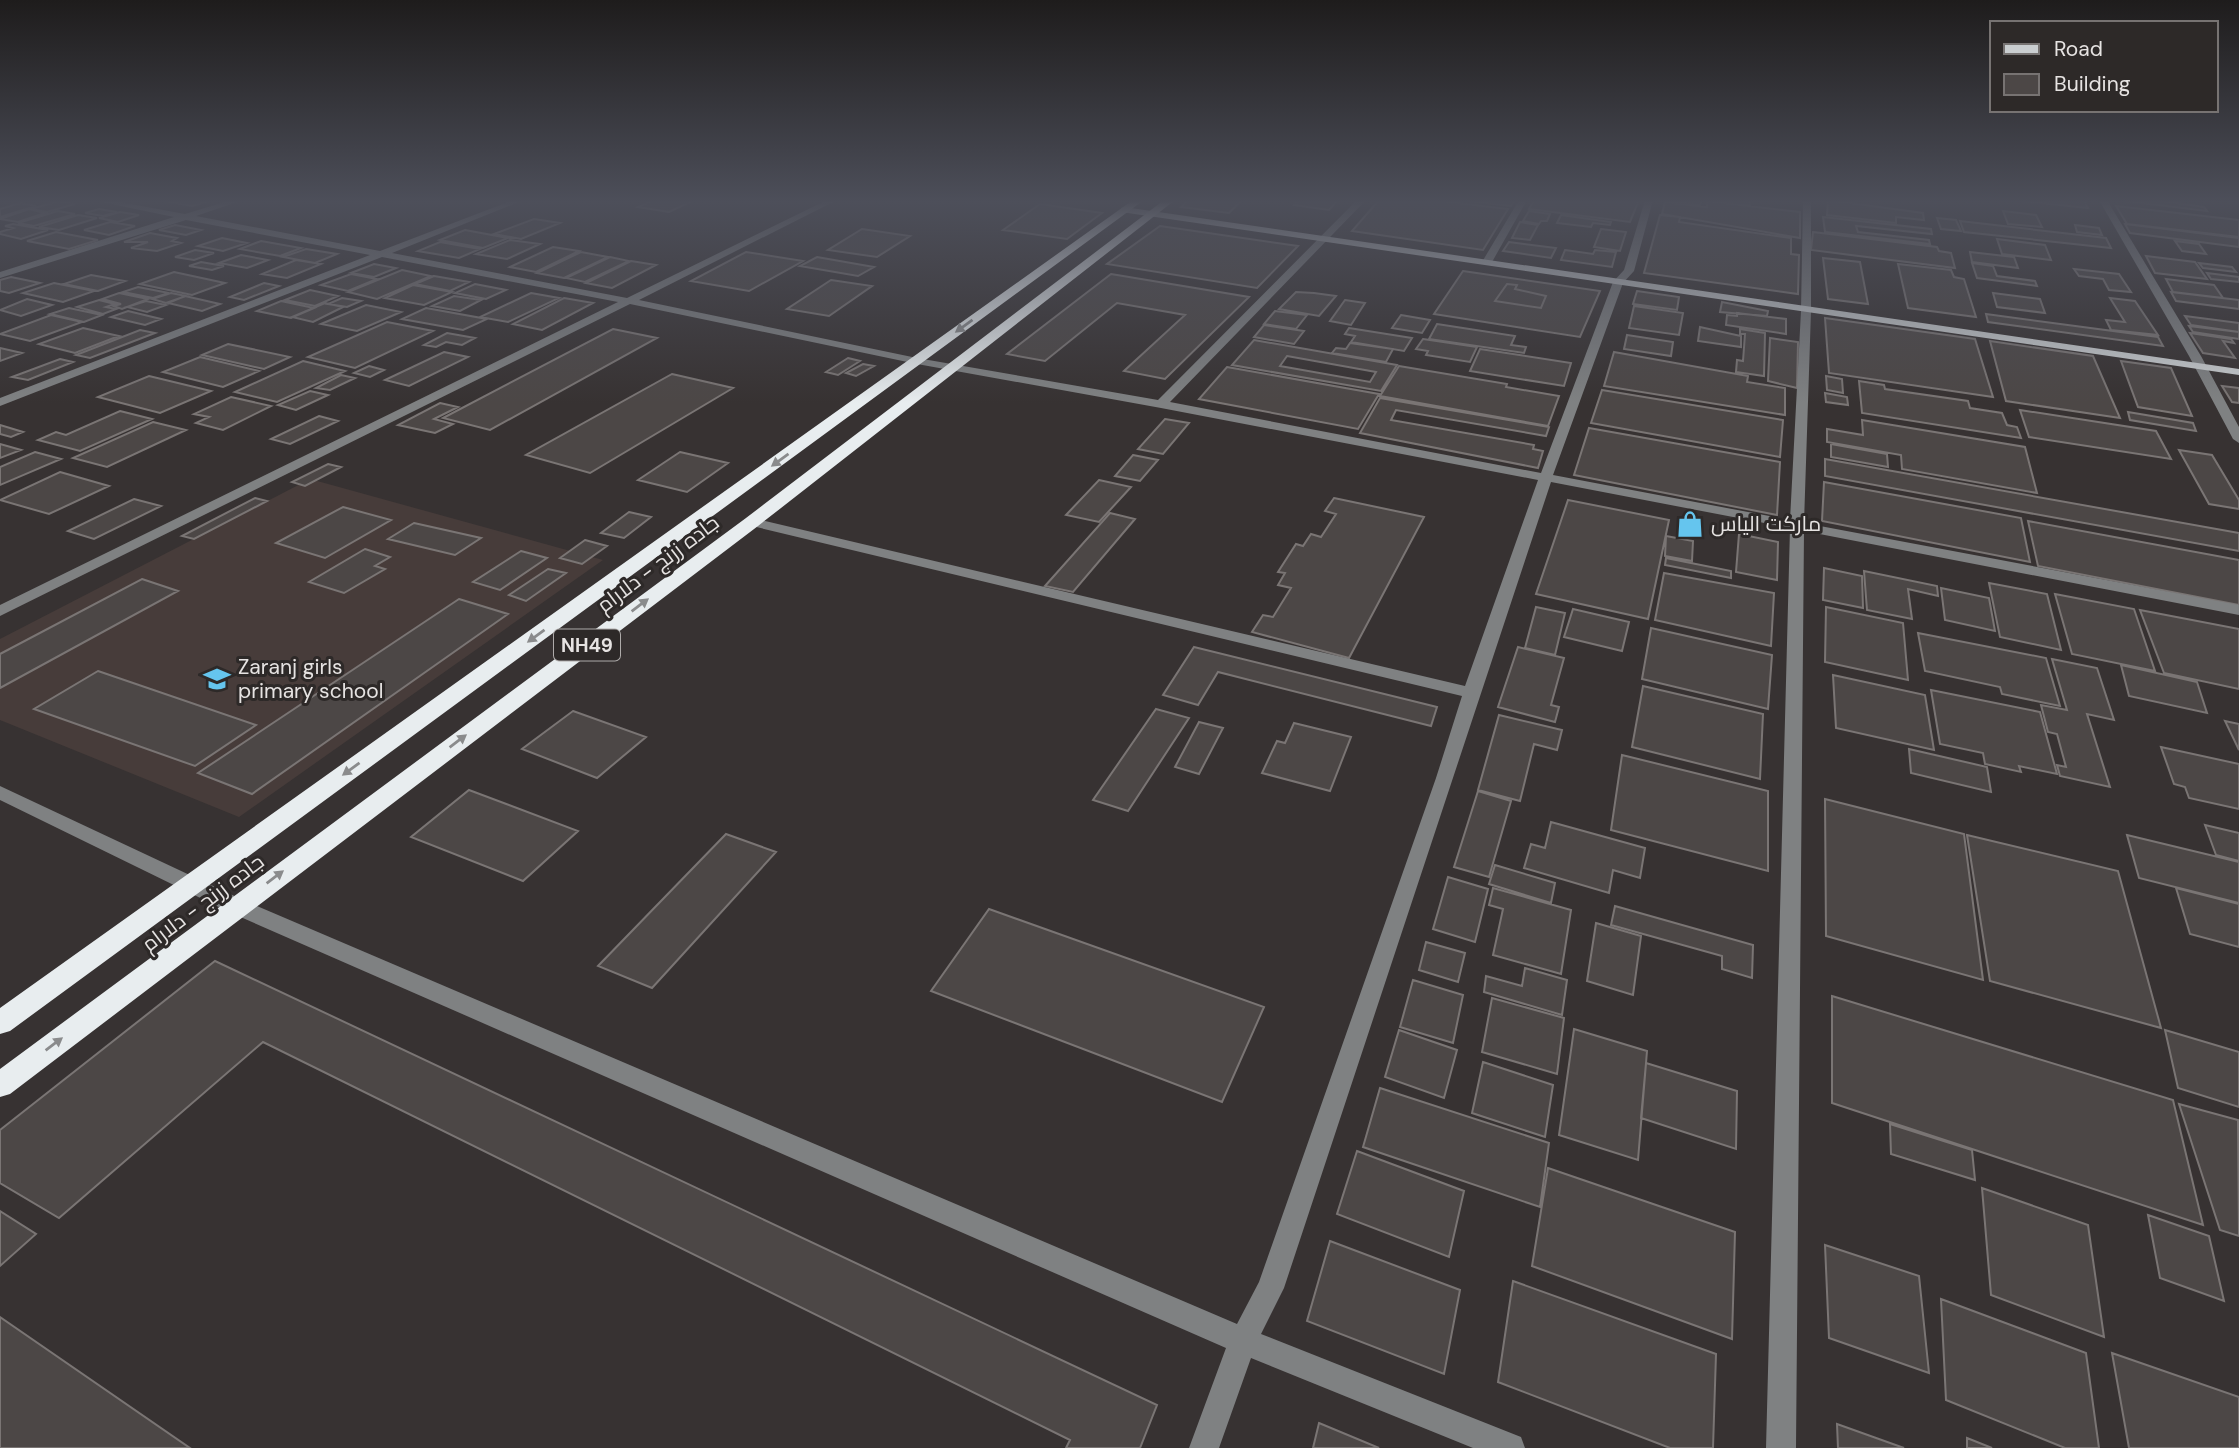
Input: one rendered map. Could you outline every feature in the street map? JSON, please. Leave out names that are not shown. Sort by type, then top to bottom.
[{"type":"highway","name":"جاده زرنج - دلارام","points":[[0,1023],[917,361],[1055,268]]},
{"type":"highway","name":"جاده زرنج - دلارام","points":[[0,1085],[752,522],[953,368],[1073,268]]},
{"type":"main road","points":[[1545,268],[2198,361],[2239,372]]},
{"type":"main road","points":[[2198,361],[2239,361]]},
{"type":"street","points":[[0,275],[24,268]]},
{"type":"street","points":[[0,402],[346,268]]},
{"type":"street","points":[[453,268],[953,368],[1161,404],[2239,610]]},
{"type":"street","points":[[0,611],[697,268]]},
{"type":"street","points":[[1161,404],[1297,268]]},
{"type":"street","points":[[1204,1448],[1243,1341],[1270,1288],[1445,778],[1471,693],[1547,479],[1622,279],[1630,268]]},
{"type":"street","points":[[1781,1448],[1797,524],[1806,268]]},
{"type":"street","points":[[2143,268],[2198,361],[2239,439]]},
{"type":"street","points":[[752,522],[1471,693]]},
{"type":"street","points":[[0,792],[236,906],[1243,1341],[1510,1448]]},
{"type":"shaded area","name":"Zaranj girls primary school","points":[[310,479],[603,560],[239,817],[0,720],[0,639]]},
{"type":"building","points":[[278,268],[312,268],[287,278],[262,274]]},
{"type":"building","points":[[365,268],[396,268],[374,277],[351,273]]},
{"type":"building","points":[[513,268],[545,268],[536,272]]},
{"type":"building","points":[[548,268],[586,268],[564,278],[537,273]]},
{"type":"building","points":[[588,268],[615,268],[585,282],[566,278]]},
{"type":"building","points":[[618,268],[651,268],[612,288],[586,283]]},
{"type":"building","points":[[716,268],[791,268],[749,291],[691,281]]},
{"type":"building","points":[[809,268],[873,268],[858,276]]},
{"type":"building","points":[[1129,268],[1277,268],[1257,288]]},
{"type":"building","points":[[1645,268],[1799,268],[1798,294],[1644,273]]},
{"type":"building","points":[[1824,268],[1861,268],[1868,304],[1828,299]]},
{"type":"building","points":[[1899,268],[1951,270],[1954,277],[1964,279],[1976,317],[1908,308]]},
{"type":"building","points":[[1974,268],[1994,268],[1997,276],[2035,281],[2037,286],[1977,278]]},
{"type":"building","points":[[2152,268],[2199,268],[2207,279],[2155,273]]},
{"type":"building","points":[[2203,268],[2232,268],[2236,272]]},
{"type":"building","points":[[2074,269],[2119,274],[2131,292],[2109,290],[2103,279],[2079,276]]},
{"type":"building","points":[[402,270],[431,276],[377,299],[348,292]]},
{"type":"building","points":[[1463,271],[1600,291],[1580,337],[1434,314]],"holes":[[[1507,284],[1517,285],[1515,289],[1546,296],[1541,308],[1495,301]]]},
{"type":"building","points":[[174,272],[225,283],[192,295],[140,284]]},
{"type":"building","points":[[2207,273],[2239,277],[2239,282],[2211,279]]},
{"type":"building","points":[[351,274],[377,279],[348,291],[321,285]]},
{"type":"building","points":[[1111,274],[1249,297],[1165,379],[1124,371],[1185,315],[1117,303],[1045,361],[1007,354]]},
{"type":"building","points":[[91,275],[125,281],[98,291],[64,284]]},
{"type":"building","points":[[434,276],[469,282],[450,291],[415,284]]},
{"type":"building","points":[[11,277],[40,283],[9,293],[0,291],[0,280]]},
{"type":"building","points":[[2166,279],[2214,285],[2223,298],[2173,292]]},
{"type":"building","points":[[831,280],[872,286],[829,316],[787,309]]},
{"type":"building","points":[[54,283],[94,291],[63,302],[23,293]]},
{"type":"building","points":[[264,283],[279,286],[244,300],[230,297]]},
{"type":"building","points":[[475,284],[506,290],[486,299],[455,293]]},
{"type":"building","points":[[1507,284],[1517,285],[1515,289],[1546,296],[1541,308],[1495,301]]},
{"type":"building","points":[[413,285],[452,292],[424,305],[385,298]]},
{"type":"building","points":[[138,287],[169,293],[153,298],[123,292]]},
{"type":"building","points":[[310,290],[338,296],[315,306],[285,300]]},
{"type":"building","points":[[1637,291],[1679,297],[1677,310],[1633,304]]},
{"type":"building","points":[[1296,292],[1336,296],[1319,316],[1279,309]]},
{"type":"building","points":[[2171,292],[2239,300],[2239,309],[2176,301]]},
{"type":"building","points":[[119,293],[148,299],[122,309],[113,306],[121,304],[102,299]]},
{"type":"building","points":[[171,293],[186,296],[166,303],[152,299]]},
{"type":"building","points":[[531,293],[559,298],[508,322],[480,317]]},
{"type":"building","points":[[1993,293],[2040,299],[2045,313],[1997,307]]},
{"type":"building","points":[[185,296],[220,304],[202,311],[168,303]]},
{"type":"building","points":[[454,296],[481,300],[460,311],[432,306]]},
{"type":"building","points":[[342,298],[361,301],[347,307],[328,304]]},
{"type":"building","points":[[564,298],[593,303],[542,330],[513,324]]},
{"type":"building","points":[[2110,298],[2135,301],[2158,335],[2111,330],[2106,320],[2125,322]]},
{"type":"building","points":[[27,299],[52,305],[21,316],[0,310]]},
{"type":"building","points":[[99,300],[115,304],[106,307],[116,309],[103,314],[77,307]]},
{"type":"building","points":[[1345,300],[1365,303],[1351,325],[1330,321]]},
{"type":"building","points":[[146,301],[166,305],[147,312],[127,307]]},
{"type":"building","points":[[281,301],[314,308],[291,318],[257,311]]},
{"type":"building","points":[[1722,302],[1768,311],[1767,316],[1720,312]]},
{"type":"building","points":[[325,303],[343,307],[313,322],[292,317]]},
{"type":"building","points":[[366,305],[401,312],[357,331],[321,324]]},
{"type":"building","points":[[1634,306],[1683,313],[1679,335],[1629,328]]},
{"type":"building","points":[[69,308],[102,315],[84,322],[50,314]]},
{"type":"building","points":[[426,308],[487,319],[463,330],[402,319]]},
{"type":"building","points":[[128,311],[161,319],[145,325],[111,317]]},
{"type":"building","points":[[1275,311],[1307,315],[1296,329],[1264,324]]},
{"type":"building","points":[[1737,313],[1786,319],[1786,334],[1726,325],[1727,315],[1737,316]]},
{"type":"building","points":[[1986,314],[2158,337],[2163,346],[1988,322]]},
{"type":"building","points":[[51,315],[82,322],[30,341],[0,334]]},
{"type":"building","points":[[1401,315],[1430,320],[1422,333],[1392,328]]},
{"type":"building","points":[[2185,316],[2239,323],[2239,332],[2191,325]]},
{"type":"building","points":[[1825,318],[1975,339],[1993,397],[1829,373]]},
{"type":"building","points":[[387,322],[433,331],[355,368],[308,357]]},
{"type":"building","points":[[1437,324],[1515,336],[1511,345],[1526,347],[1524,353],[1429,339]]},
{"type":"building","points":[[1264,325],[1304,331],[1294,344],[1254,337]]},
{"type":"building","points":[[2189,326],[2239,332],[2239,339],[2193,332]]},
{"type":"building","points":[[1700,327],[1741,336],[1741,347],[1698,341]]},
{"type":"building","points":[[83,328],[119,336],[75,353],[39,344]]},
{"type":"building","points":[[1349,328],[1412,338],[1404,351],[1351,342],[1355,336],[1345,334]]},
{"type":"building","points":[[613,329],[657,338],[490,430],[443,418]]},
{"type":"building","points":[[1740,329],[1765,333],[1764,376],[1736,372],[1737,360],[1743,361],[1745,334],[1740,334]]},
{"type":"building","points":[[140,330],[155,333],[90,358],[76,355]]},
{"type":"building","points":[[447,333],[475,338],[462,345],[446,342],[436,347],[424,345]]},
{"type":"building","points":[[2190,333],[2231,339],[2234,343],[2223,341],[2235,358],[2203,353]]},
{"type":"building","points":[[1627,335],[1673,342],[1671,356],[1624,349]]},
{"type":"building","points":[[1770,338],[1798,342],[1797,388],[1768,381]]},
{"type":"building","points":[[1423,339],[1477,347],[1470,362],[1426,355],[1428,351],[1416,349]]},
{"type":"building","points":[[1254,340],[1397,365],[1381,391],[1232,365]],"holes":[[[1287,356],[1376,372],[1370,382],[1280,366]]]},
{"type":"building","points":[[1990,341],[2093,356],[2120,418],[2006,401]]},
{"type":"building","points":[[1350,343],[1393,349],[1386,362],[1332,353],[1336,348],[1346,349]]},
{"type":"building","points":[[228,344],[290,357],[264,369],[202,355]]},
{"type":"building","points":[[0,348],[22,353],[0,361]]},
{"type":"building","points":[[1480,349],[1571,363],[1564,386],[1470,371]]},
{"type":"building","points":[[444,352],[468,357],[409,386],[385,380]]},
{"type":"building","points":[[1614,352],[1748,376],[1747,382],[1785,388],[1785,415],[1604,386]]},
{"type":"building","points":[[200,357],[259,371],[223,387],[163,372]]},
{"type":"building","points":[[848,358],[860,361],[838,375],[826,372]]},
{"type":"building","points":[[60,359],[73,362],[28,380],[12,377]]},
{"type":"building","points":[[303,361],[345,371],[277,402],[235,392]]},
{"type":"building","points":[[2121,361],[2171,368],[2192,416],[2138,407]]},
{"type":"building","points":[[863,364],[874,366],[856,376],[846,373]]},
{"type":"building","points":[[369,366],[384,370],[370,377],[354,373]]},
{"type":"building","points":[[1399,366],[1507,384],[1506,387],[1559,396],[1548,426],[1380,396]]},
{"type":"building","points":[[1227,367],[1379,394],[1358,429],[1199,399]]},
{"type":"building","points":[[672,374],[733,388],[590,473],[526,455]]},
{"type":"building","points":[[341,375],[355,378],[330,390],[316,388]]},
{"type":"building","points":[[149,376],[211,391],[160,413],[98,397]]},
{"type":"building","points":[[1826,376],[1842,379],[1843,393],[1827,390]]},
{"type":"building","points":[[1859,381],[1884,385],[1885,389],[1968,401],[1970,408],[2002,413],[2007,425],[2017,427],[2021,438],[1862,413]]},
{"type":"building","points":[[2222,386],[2239,388],[2239,403],[2232,402]]},
{"type":"building","points":[[1602,390],[1783,420],[1780,457],[1591,423]]},
{"type":"building","points":[[310,391],[328,395],[296,410],[278,405]]},
{"type":"building","points":[[1825,393],[1847,397],[1848,405],[1826,402]]},
{"type":"building","points":[[231,397],[271,406],[223,430],[196,423],[209,417],[194,414]]},
{"type":"building","points":[[1380,398],[1549,427],[1546,436],[1396,410],[1391,420],[1534,445],[1533,449],[1543,451],[1538,468],[1360,433]]},
{"type":"building","points":[[440,403],[458,407],[434,419],[453,424],[435,433],[398,425]]},
{"type":"building","points":[[2020,410],[2156,431],[2171,459],[2029,437]]},
{"type":"building","points":[[120,411],[152,419],[80,451],[38,440],[56,432],[66,435]]},
{"type":"building","points":[[2128,412],[2193,423],[2196,431],[2130,420]]},
{"type":"building","points":[[319,416],[338,421],[290,444],[271,439]]},
{"type":"building","points":[[1165,419],[1189,423],[1163,454],[1138,449]]},
{"type":"building","points":[[1862,420],[2025,447],[2037,493],[1902,469],[1901,455],[1827,442],[1827,429],[1863,435]]},
{"type":"building","points":[[153,422],[186,430],[107,467],[73,458]]},
{"type":"building","points":[[0,425],[23,432],[11,437],[0,434]]},
{"type":"building","points":[[1589,428],[1780,462],[1777,515],[1574,475]]},
{"type":"building","points":[[0,444],[21,450],[0,458]]},
{"type":"building","points":[[1831,444],[1887,454],[1888,467],[1831,457]]},
{"type":"building","points":[[2179,450],[2212,455],[2239,500],[2239,509],[2209,504]]},
{"type":"building","points":[[35,452],[61,459],[0,485],[0,467]]},
{"type":"building","points":[[680,452],[728,463],[687,492],[638,480]]},
{"type":"building","points":[[1133,455],[1158,460],[1140,481],[1115,476]]},
{"type":"building","points":[[1825,459],[2239,533],[2239,551],[1825,476]]},
{"type":"building","points":[[328,464],[341,467],[305,486],[292,482]]},
{"type":"building","points":[[60,472],[109,486],[49,514],[0,500]]},
{"type":"building","points":[[1099,480],[1131,487],[1099,522],[1066,515]]},
{"type":"building","points":[[1824,482],[2021,518],[2030,562],[1822,521]]},
{"type":"building","points":[[255,498],[267,501],[194,539],[182,536]]},
{"type":"building","points":[[1334,498],[1424,517],[1349,658],[1252,632],[1263,615],[1273,617],[1291,588],[1278,585],[1285,573],[1278,572],[1296,544],[1303,546],[1311,534],[1321,537],[1336,514],[1325,511]]},
{"type":"building","points":[[134,499],[161,506],[94,539],[68,531]]},
{"type":"building","points":[[1568,500],[1669,520],[1648,619],[1536,594]]},
{"type":"building","points":[[343,507],[391,520],[325,558],[276,543]]},
{"type":"building","points":[[629,512],[651,517],[624,538],[601,533]]},
{"type":"building","points":[[1110,513],[1135,519],[1073,592],[1045,586]]},
{"type":"building","points":[[2028,521],[2239,560],[2239,605],[2038,566]]},
{"type":"building","points":[[414,523],[481,538],[455,555],[388,539]]},
{"type":"building","points":[[1739,534],[1778,542],[1777,580],[1736,572]]},
{"type":"building","points":[[1666,536],[1693,541],[1692,561],[1665,556]]},
{"type":"building","points":[[585,540],[607,546],[582,564],[560,558]]},
{"type":"building","points":[[365,549],[390,557],[375,566],[385,569],[344,593],[309,582]]},
{"type":"building","points":[[521,551],[547,558],[500,590],[473,582]]},
{"type":"building","points":[[1666,558],[1731,571],[1731,578],[1665,565]]},
{"type":"building","points":[[1824,568],[1862,576],[1863,608],[1823,600]]},
{"type":"building","points":[[548,569],[566,573],[526,601],[509,595]]},
{"type":"building","points":[[1864,571],[1937,586],[1938,596],[1908,589],[1912,619],[1867,610]]},
{"type":"building","points":[[1664,573],[1774,593],[1771,646],[1655,620]]},
{"type":"building","points":[[142,579],[178,591],[0,688],[0,654]]},
{"type":"building","points":[[1989,583],[2047,594],[2061,650],[2000,637]]},
{"type":"building","points":[[1941,588],[1989,598],[1995,631],[1945,620]]},
{"type":"building","points":[[2055,594],[2134,609],[2155,671],[2072,654]]},
{"type":"building","points":[[459,599],[508,614],[252,794],[198,773]]},
{"type":"building","points":[[1536,607],[1565,613],[1555,655],[1525,648]]},
{"type":"building","points":[[1826,607],[1903,623],[1908,680],[1825,662]]},
{"type":"building","points":[[1573,609],[1629,622],[1622,651],[1564,637]]},
{"type":"building","points":[[2140,610],[2239,629],[2239,689],[2164,673]]},
{"type":"building","points":[[1651,628],[1772,655],[1768,709],[1642,679]]},
{"type":"building","points":[[1918,633],[2046,658],[2060,706],[2002,694],[2000,687],[1925,671]]},
{"type":"building","points":[[1194,647],[1437,707],[1431,726],[1218,672],[1198,705],[1163,695]]},
{"type":"building","points":[[1518,647],[1564,658],[1551,705],[1559,707],[1555,722],[1498,707]]},
{"type":"building","points":[[2052,659],[2097,668],[2114,720],[2087,714],[2110,787],[2060,776],[2057,765],[2066,767],[2057,734],[2048,732],[2041,705],[2067,710]]},
{"type":"building","points":[[2121,665],[2197,682],[2207,713],[2129,696]]},
{"type":"building","points":[[98,671],[256,725],[195,766],[34,709]]},
{"type":"building","points":[[1833,675],[1925,695],[1934,750],[1836,728]]},
{"type":"building","points":[[1643,686],[1763,714],[1760,779],[1632,747]]},
{"type":"building","points":[[1931,690],[2040,712],[2057,774],[2019,766],[2021,772],[1985,764],[1983,753],[1940,744]]},
{"type":"building","points":[[1156,709],[1189,718],[1128,811],[1093,800]]},
{"type":"building","points":[[573,711],[646,737],[597,778],[522,749]]},
{"type":"building","points":[[1499,715],[1562,730],[1557,750],[1534,744],[1520,801],[1478,790]]},
{"type":"building","points":[[2225,721],[2239,724],[2239,750]]},
{"type":"building","points":[[1199,722],[1223,728],[1199,774],[1175,767]]},
{"type":"building","points":[[1294,723],[1351,737],[1330,791],[1262,773],[1277,741],[1285,743]]},
{"type":"building","points":[[2161,747],[2239,764],[2239,809],[2189,798],[2185,787],[2174,784]]},
{"type":"building","points":[[1909,749],[1987,767],[1991,792],[1911,773]]},
{"type":"building","points":[[1622,755],[1768,791],[1768,871],[1611,830]]},
{"type":"building","points":[[469,790],[578,831],[523,881],[411,837]]},
{"type":"building","points":[[1478,791],[1511,801],[1489,877],[1454,867]]},
{"type":"building","points":[[1825,799],[1964,834],[1983,980],[1826,936]]},
{"type":"building","points":[[1551,822],[1645,848],[1640,878],[1613,870],[1609,893],[1524,868],[1531,844],[1545,848]]},
{"type":"building","points":[[2205,825],[2239,833],[2239,861],[2216,855]]},
{"type":"building","points":[[726,834],[776,852],[652,988],[598,966]]},
{"type":"building","points":[[1967,835],[2118,871],[2161,1028],[1990,981]]},
{"type":"building","points":[[2127,835],[2239,862],[2239,903],[2139,878]]},
{"type":"building","points":[[1495,865],[1555,883],[1551,903],[1489,884]]},
{"type":"building","points":[[1448,877],[1488,889],[1475,942],[1433,929]]},
{"type":"building","points":[[1493,888],[1571,910],[1561,974],[1493,955],[1503,909],[1489,905]]},
{"type":"building","points":[[2176,888],[2239,904],[2239,947],[2190,934]]},
{"type":"building","points":[[1615,906],[1753,945],[1752,978],[1722,969],[1722,956],[1611,925]]},
{"type":"building","points":[[989,909],[1264,1007],[1222,1102],[931,991]]},
{"type":"building","points":[[1596,923],[1641,936],[1633,995],[1587,981]]},
{"type":"building","points":[[1426,942],[1465,953],[1458,982],[1419,970]]},
{"type":"building","points":[[215,961],[1157,1405],[1140,1448],[1066,1448],[1070,1440],[263,1042],[59,1218],[0,1183],[0,1130]]},
{"type":"building","points":[[1525,968],[1567,980],[1562,1015],[1484,992],[1486,976],[1522,986]]},
{"type":"building","points":[[1413,980],[1463,995],[1453,1043],[1400,1027]]},
{"type":"building","points":[[1832,996],[2173,1100],[2203,1225],[1832,1103]]},
{"type":"building","points":[[1492,998],[1564,1018],[1557,1074],[1482,1052]]},
{"type":"building","points":[[1574,1029],[1647,1051],[1638,1160],[1559,1135]]},
{"type":"building","points":[[1399,1030],[1457,1050],[1444,1098],[1385,1077]]},
{"type":"building","points":[[2165,1030],[2239,1052],[2239,1107],[2178,1088]]},
{"type":"building","points":[[1483,1062],[1553,1085],[1545,1137],[1472,1113]]},
{"type":"building","points":[[1646,1063],[1737,1091],[1736,1149],[1641,1118]]},
{"type":"building","points":[[1380,1088],[1549,1143],[1540,1207],[1363,1147]]},
{"type":"building","points":[[2179,1104],[2238,1120],[2239,1236],[2220,1230]]},
{"type":"building","points":[[1890,1124],[1972,1150],[1975,1180],[1891,1154]]},
{"type":"building","points":[[1357,1151],[1464,1191],[1449,1257],[1337,1214]]},
{"type":"building","points":[[1548,1168],[1735,1232],[1732,1339],[1532,1266]]},
{"type":"building","points":[[1982,1188],[2088,1225],[2104,1337],[1991,1295]]},
{"type":"building","points":[[0,1211],[36,1234],[0,1266]]},
{"type":"building","points":[[2148,1215],[2209,1236],[2224,1301],[2160,1278]]},
{"type":"building","points":[[1330,1241],[1460,1290],[1444,1374],[1307,1321]]},
{"type":"building","points":[[1825,1245],[1919,1276],[1929,1373],[1829,1338]]},
{"type":"building","points":[[1513,1281],[1716,1354],[1713,1448],[1670,1448],[1498,1382]]},
{"type":"building","points":[[1941,1299],[2086,1353],[2099,1448],[2065,1448],[1946,1400]]},
{"type":"building","points":[[0,1317],[190,1448],[0,1448]]},
{"type":"building","points":[[2112,1353],[2239,1397],[2239,1448],[2129,1448]]},
{"type":"building","points":[[1319,1423],[1379,1448],[1313,1448]]},
{"type":"building","points":[[1837,1424],[1904,1448],[1838,1448]]},
{"type":"building","points":[[1967,1438],[1992,1448],[1967,1448]]},
{"type":"place","name":"مارکت الیاس","points":[[1690,524]]},
{"type":"place","name":"Zaranj girls primary school","points":[[217,679]]}]
